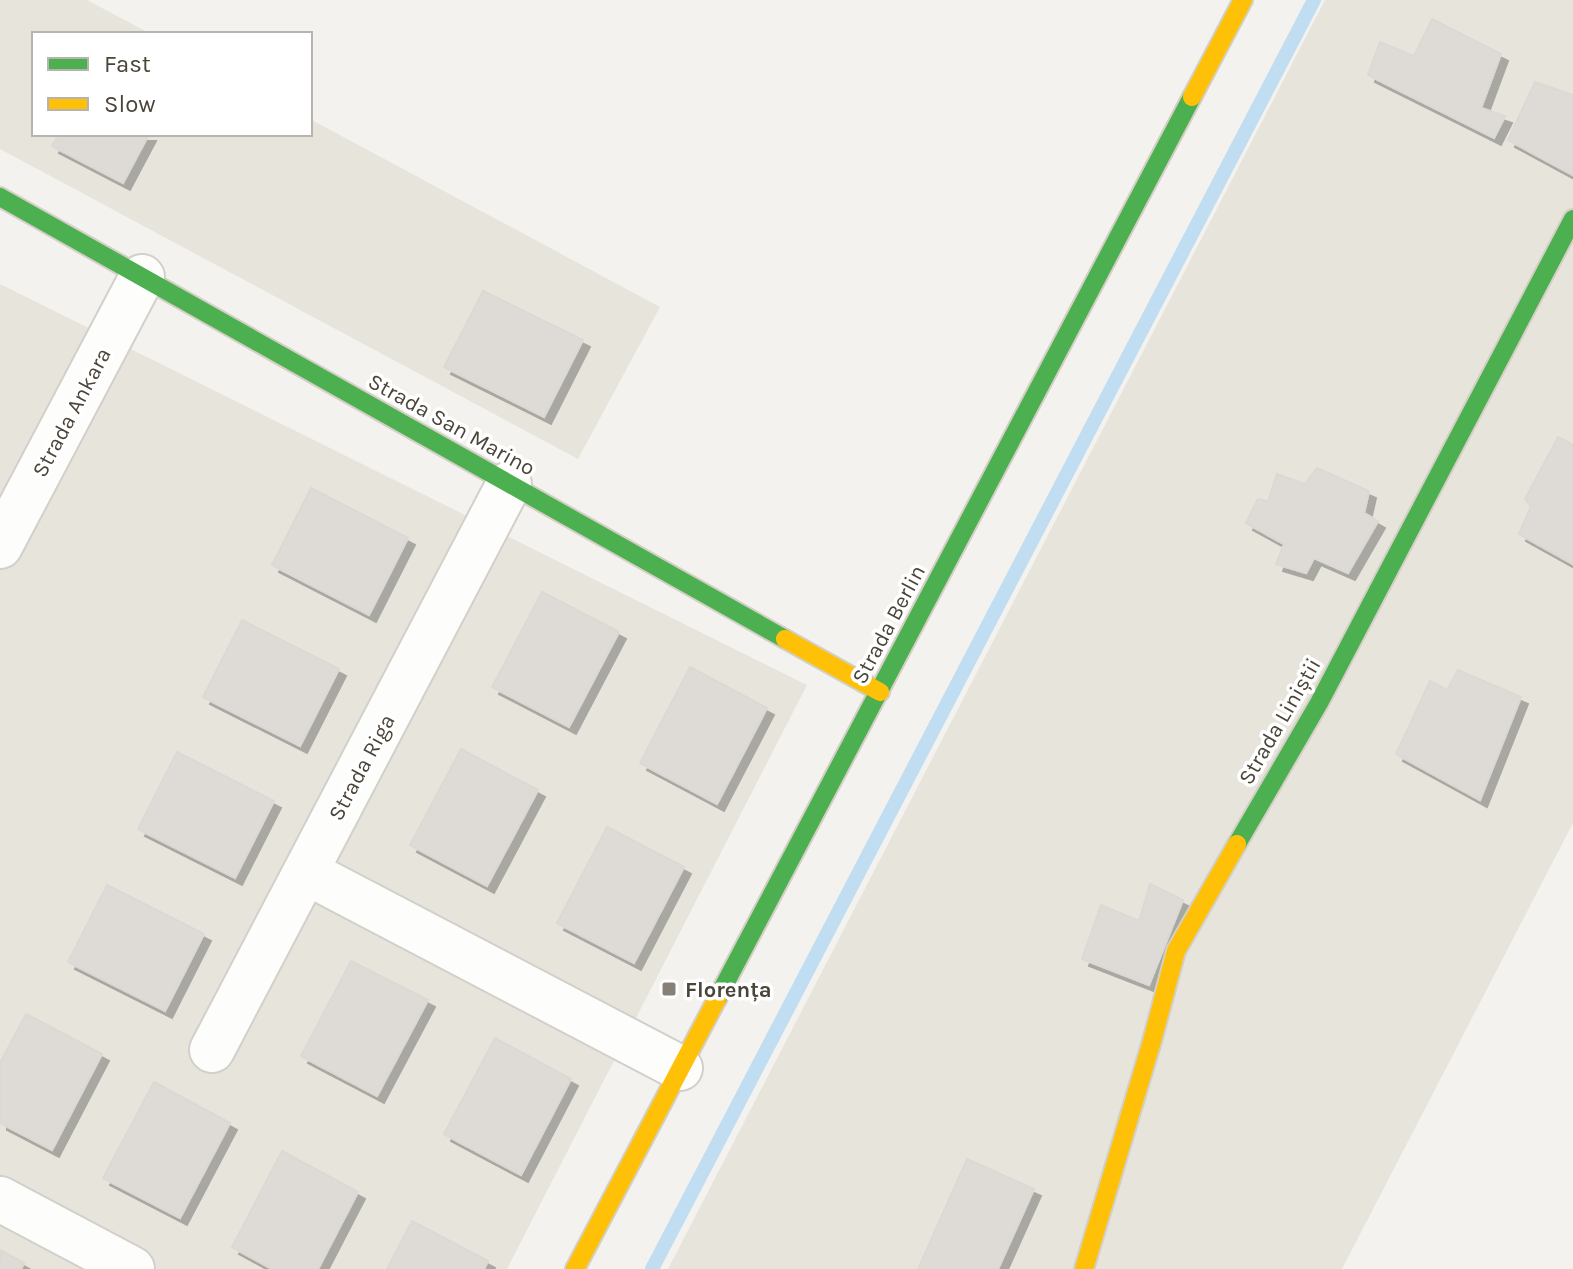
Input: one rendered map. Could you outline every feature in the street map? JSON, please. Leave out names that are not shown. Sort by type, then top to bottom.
[{"type":"street","name":"Strada Berlin","points":[[575,1269],[1243,0]]},
{"type":"street","name":"Strada San Marino","points":[[0,197],[880,692]]},
{"type":"street","name":"Strada Liniștii","points":[[1084,1269],[1176,951],[1319,703],[1573,219]]},
{"type":"street","name":"Strada Ankara","points":[[0,546],[142,277]]},
{"type":"street","name":"Strada Riga","points":[[212,1050],[509,484]]},
{"type":"street","points":[[306,872],[680,1068]]},
{"type":"street","points":[[0,1199],[132,1269]]},
{"type":"shaded area","points":[[0,0],[87,0],[147,32],[32,32],[32,136],[312,136],[312,120],[660,307],[578,459],[0,149]]},
{"type":"shaded area","points":[[1325,0],[1573,0],[1573,823],[1342,1269],[668,1269]]},
{"type":"shaded area","points":[[0,284],[807,685],[507,1269],[0,1269]]},
{"type":"building","points":[[1432,19],[1501,54],[1481,108],[1505,116],[1494,138],[1368,75],[1380,42],[1414,56]]},
{"type":"building","points":[[1535,82],[1573,95],[1573,175],[1508,140]]},
{"type":"building","points":[[58,136],[148,136],[123,183],[52,146]]},
{"type":"building","points":[[483,291],[583,340],[544,417],[444,367]]},
{"type":"building","points":[[1558,437],[1573,445],[1573,564],[1519,534],[1531,506],[1525,499]]},
{"type":"building","points":[[1317,468],[1369,491],[1364,513],[1378,521],[1348,573],[1314,558],[1306,573],[1276,564],[1284,544],[1246,523],[1258,499],[1268,501],[1277,474],[1305,484]]},
{"type":"building","points":[[311,488],[408,538],[369,615],[272,565]]},
{"type":"building","points":[[542,592],[619,632],[569,727],[492,687]]},
{"type":"building","points":[[242,620],[339,669],[300,746],[203,697]]},
{"type":"building","points":[[690,667],[767,708],[717,804],[640,763]]},
{"type":"building","points":[[1458,670],[1521,697],[1480,800],[1396,754],[1430,681],[1447,690]]},
{"type":"building","points":[[461,749],[538,790],[487,886],[410,845]]},
{"type":"building","points":[[177,752],[274,801],[235,878],[138,829]]},
{"type":"building","points":[[607,827],[684,867],[634,963],[557,923]]},
{"type":"building","points":[[1150,884],[1183,900],[1149,985],[1082,959],[1101,905],[1139,921]]},
{"type":"building","points":[[107,885],[204,934],[165,1011],[68,962]]},
{"type":"building","points":[[351,961],[428,1000],[377,1096],[301,1056]]},
{"type":"building","points":[[26,1014],[102,1054],[52,1150],[0,1123],[0,1063]]},
{"type":"building","points":[[495,1038],[571,1079],[521,1175],[444,1134]]},
{"type":"building","points":[[154,1082],[230,1123],[180,1218],[103,1178]]},
{"type":"building","points":[[282,1151],[358,1192],[318,1269],[272,1269],[232,1247]]},
{"type":"building","points":[[967,1159],[1034,1189],[998,1269],[918,1269]]},
{"type":"building","points":[[412,1221],[488,1261],[484,1269],[387,1269]]},
{"type":"building","points":[[0,1250],[24,1263],[21,1269],[0,1269]]},
{"type":"waterway","points":[[652,1269],[1314,0]]},
{"type":"traffic: fast","points":[[717,999],[1192,97]]},
{"type":"traffic: fast","points":[[0,197],[785,639]]},
{"type":"traffic: fast","points":[[1237,844],[1319,703],[1573,219]]},
{"type":"traffic: slow","points":[[1192,97],[1243,0]]},
{"type":"traffic: slow","points":[[785,639],[880,692]]},
{"type":"traffic: slow","points":[[1084,1269],[1176,951],[1237,844]]},
{"type":"traffic: slow","points":[[575,1269],[717,999]]},
{"type":"place","name":"Florența","points":[[669,989]]}]
